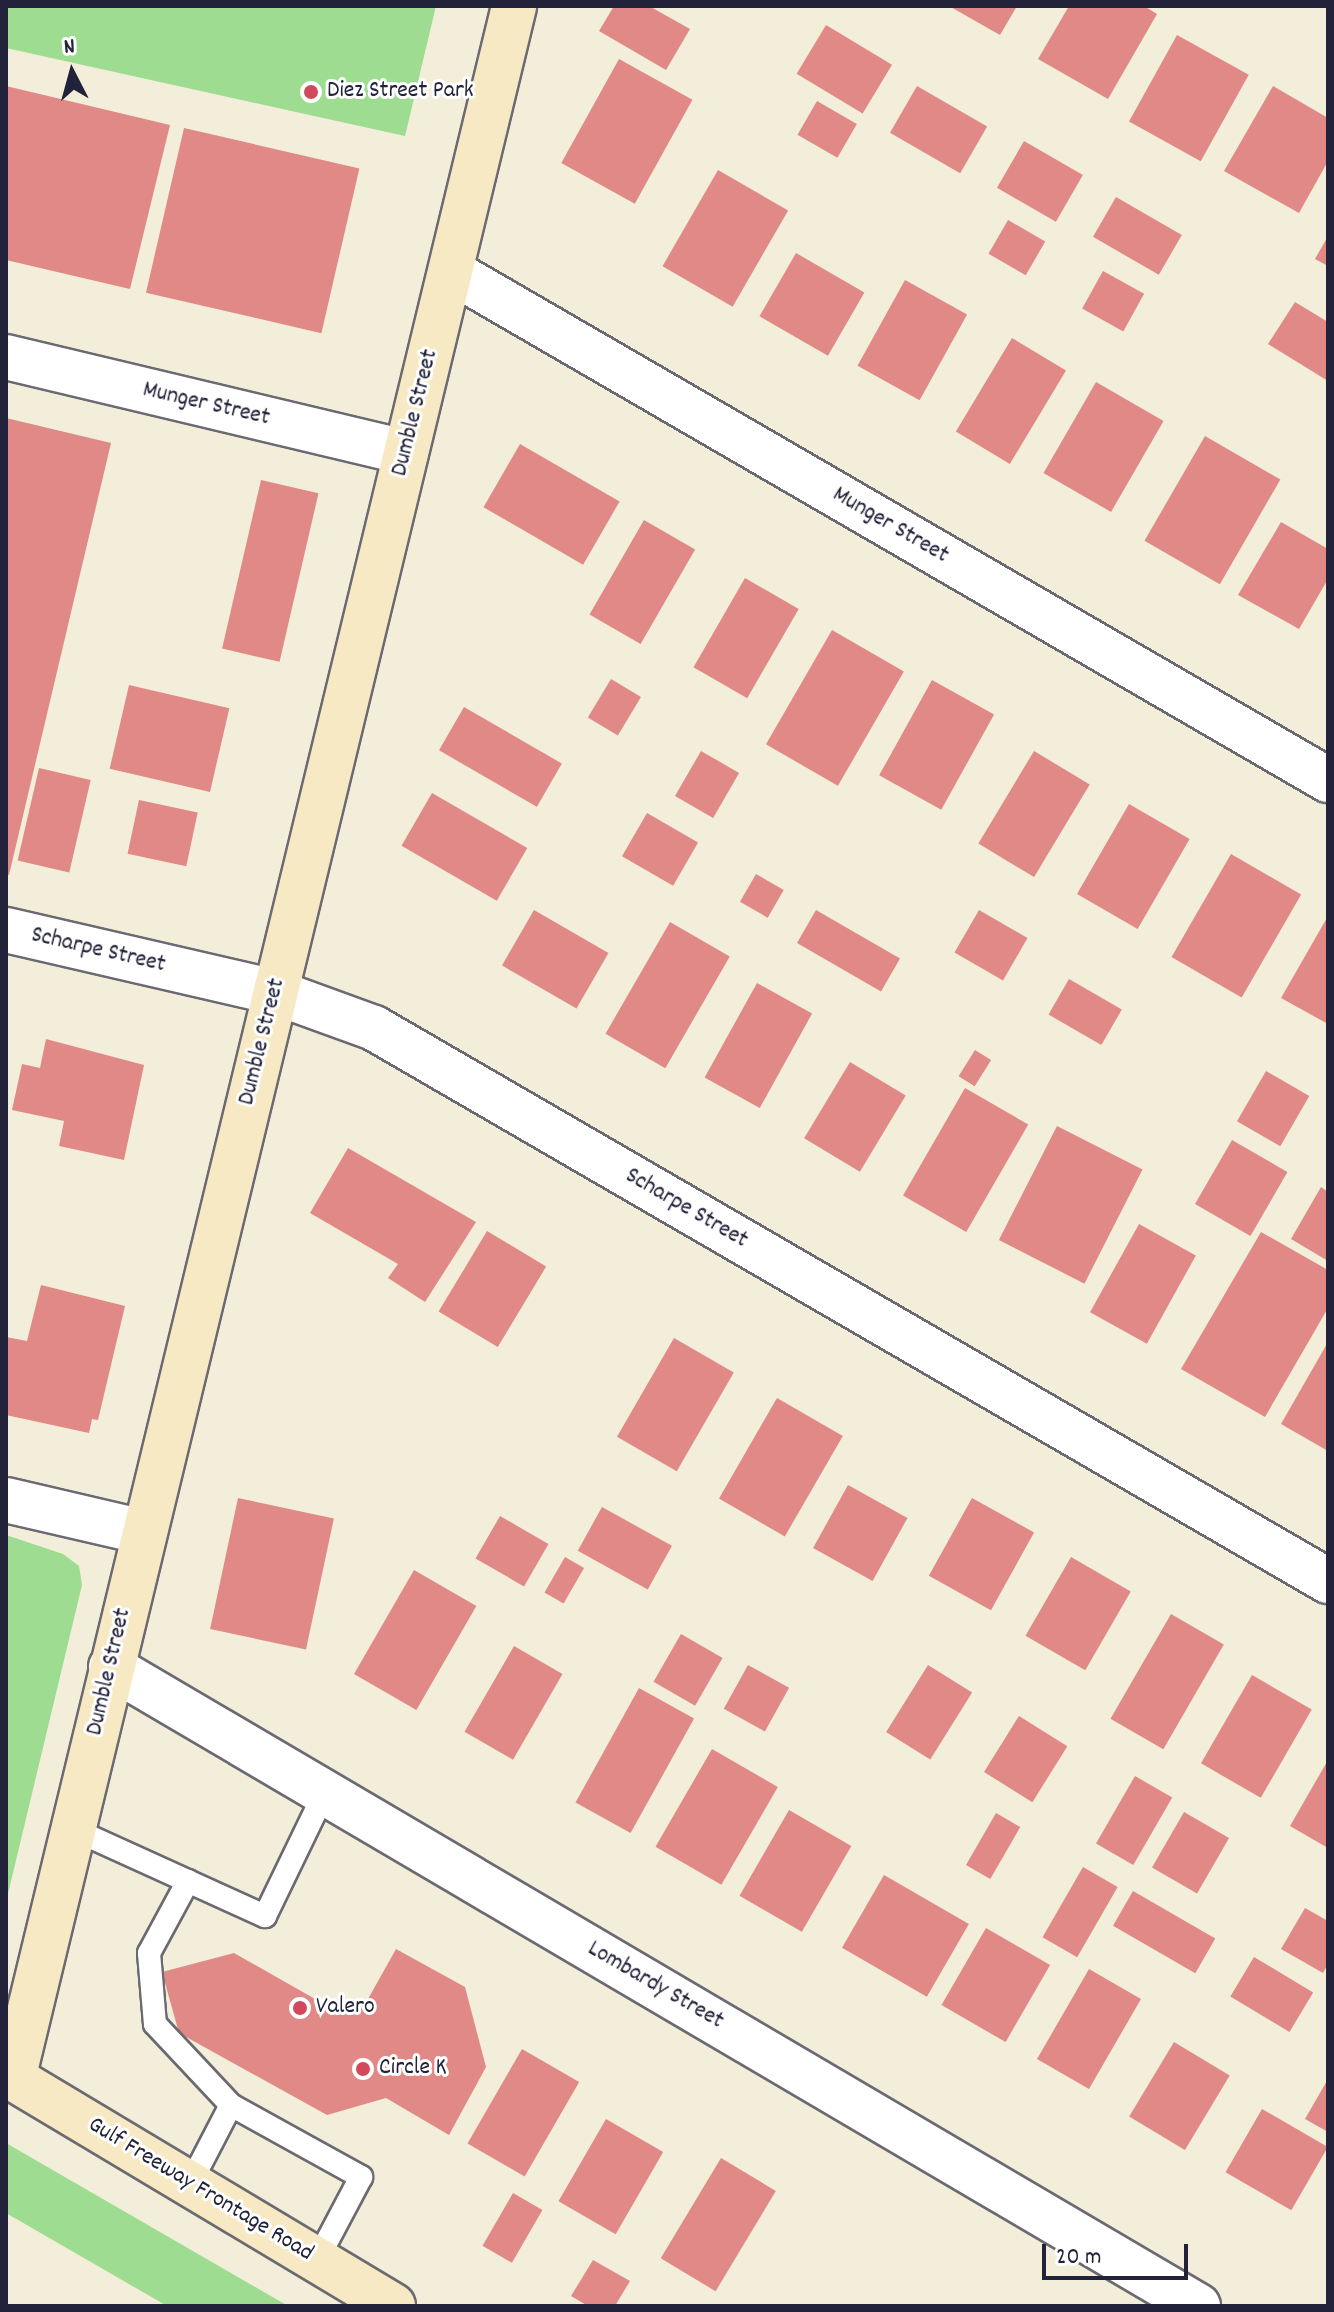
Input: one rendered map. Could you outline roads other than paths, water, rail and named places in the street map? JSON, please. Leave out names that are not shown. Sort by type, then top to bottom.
[{"type":"street","name":"Dumble Street","points":[[10,2076],[73,1829],[514,6]]},
{"type":"street","name":"Munger Street","points":[[452,272],[1328,780]]},
{"type":"street","name":"Munger Street","points":[[6,357],[406,452]]},
{"type":"street","name":"Scharpe Street","points":[[6,930],[275,992],[374,1028],[1328,1581]]},
{"type":"street","points":[[6,1500],[144,1532]]},
{"type":"street","name":"Lombardy Street","points":[[111,1667],[1198,2306]]},
{"type":"street","name":"Gulf Freeway Frontage Road","points":[[10,2076],[393,2306]]},
{"type":"lane","points":[[73,1829],[265,1916],[325,1792]]},
{"type":"lane","points":[[188,1881],[149,1953],[155,2024],[231,2105],[361,2177],[317,2260]]},
{"type":"lane","points":[[190,2184],[231,2105]]},
{"type":"place","name":"Diez Street Park","points":[[311,92]]},
{"type":"place","name":"Valero","points":[[300,2008]]},
{"type":"place","name":"Circle K","points":[[363,2069]]}]
